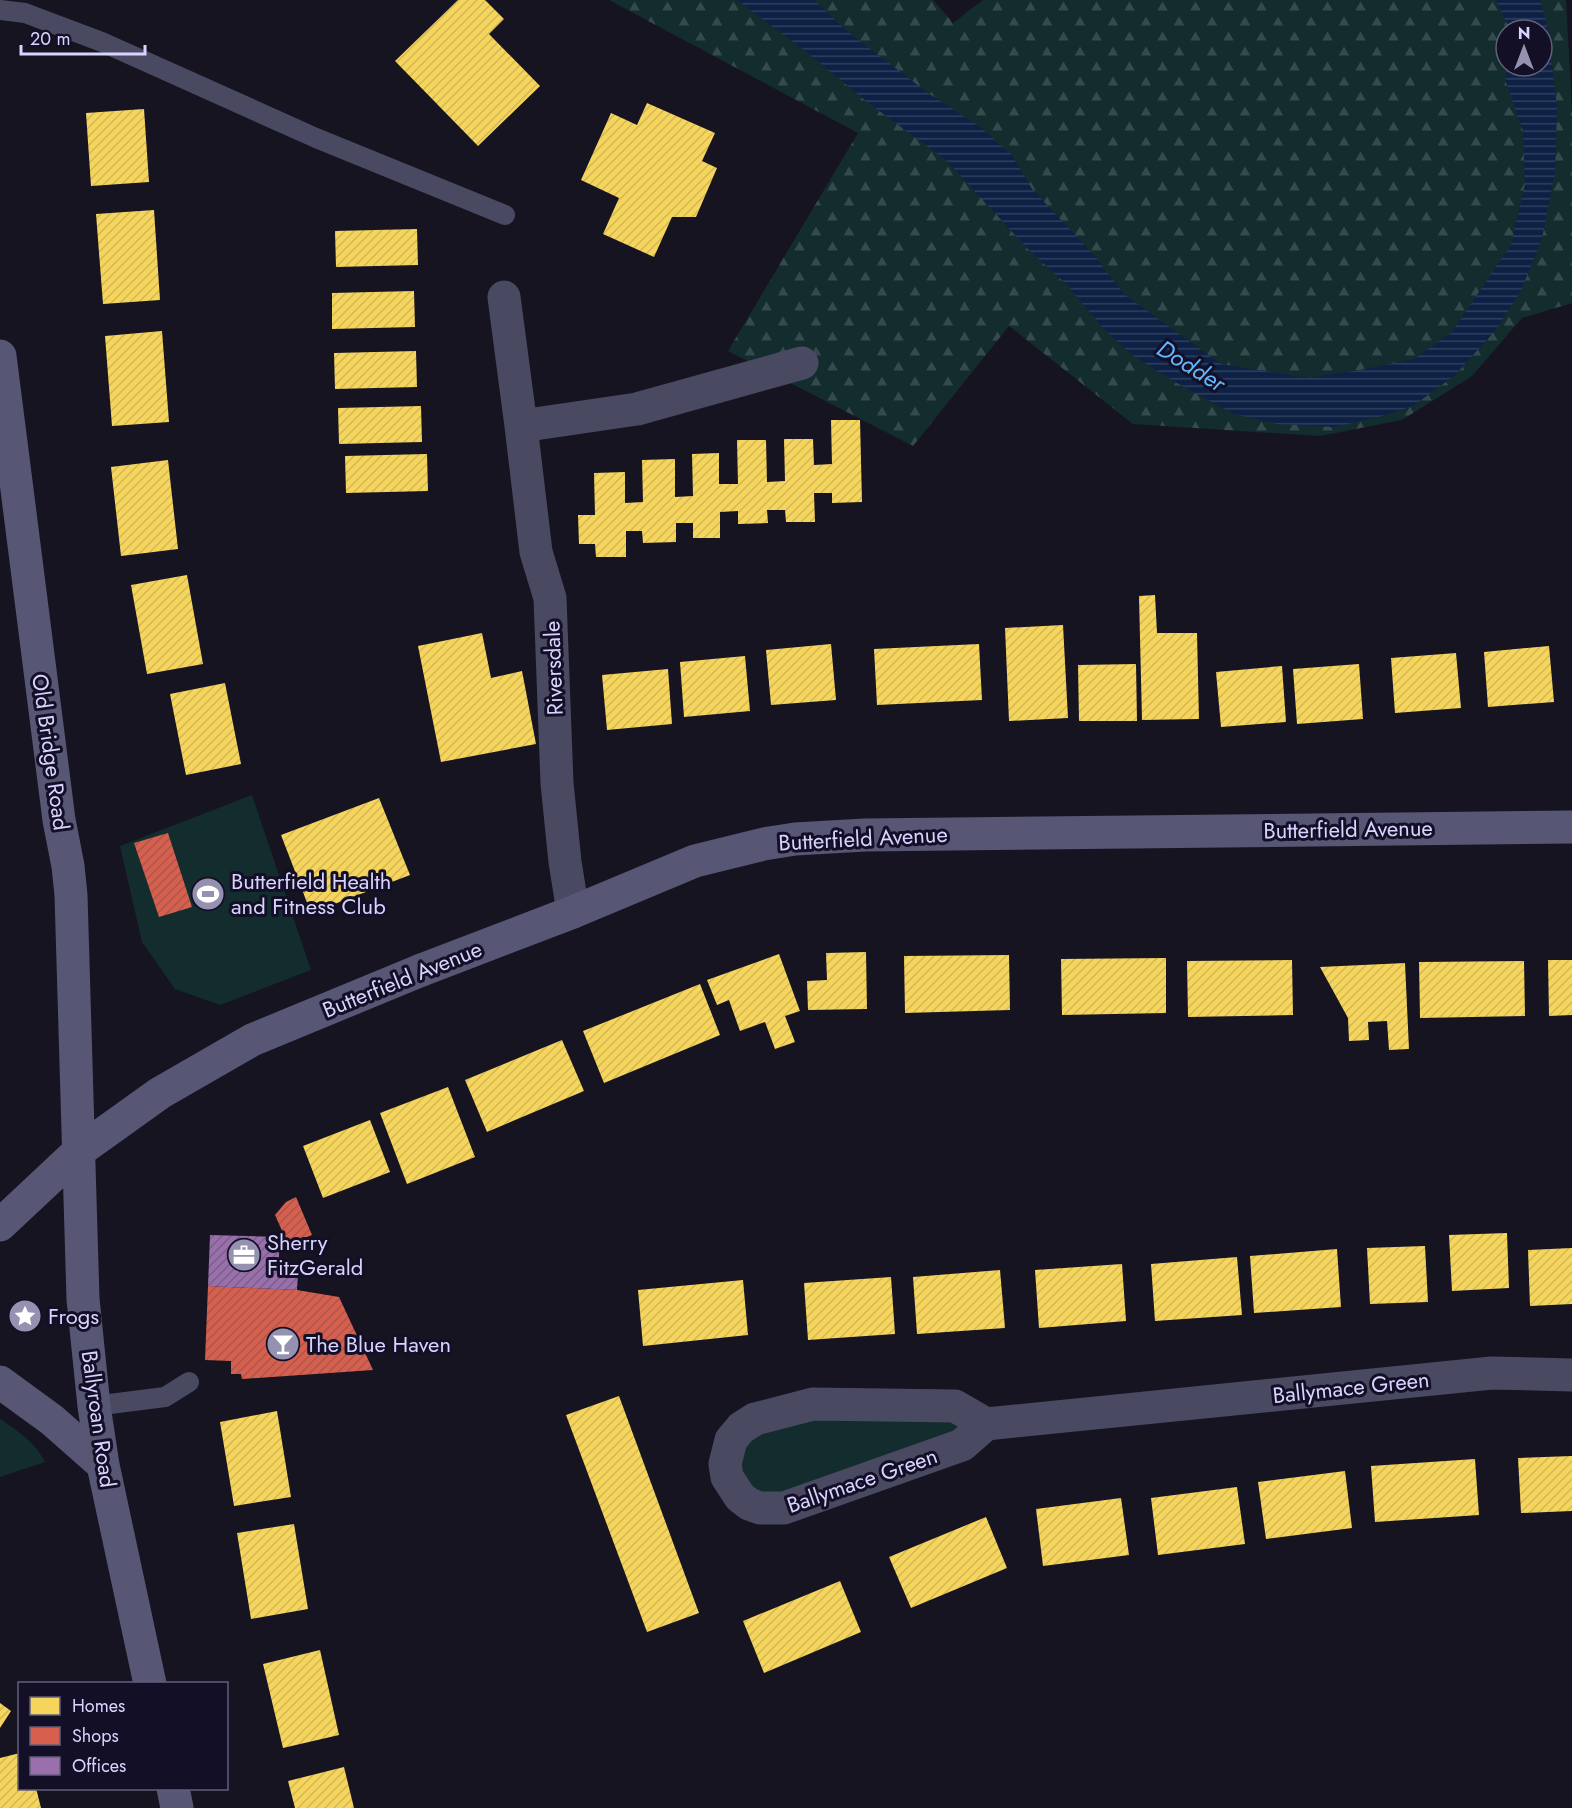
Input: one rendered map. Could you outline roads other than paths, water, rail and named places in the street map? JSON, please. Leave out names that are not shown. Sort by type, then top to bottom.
[{"type":"main road","name":"Old Bridge Road","points":[[0,356],[59,820],[70,885],[79,1150]]},
{"type":"main road","name":"Butterfield Avenue","points":[[0,1225],[79,1150],[160,1093],[252,1040],[695,861],[795,839],[865,835],[1572,827]]},
{"type":"main road","name":"Ballyroan Road","points":[[79,1150],[81,1279],[94,1406],[103,1465],[150,1682]]},
{"type":"main road","points":[[0,1382],[52,1420],[103,1465]]},
{"type":"main road","points":[[173,1790],[177,1808]]},
{"type":"street","name":"Riversdale","points":[[504,297],[536,552],[550,598],[557,783],[573,912]]},
{"type":"street","points":[[521,426],[637,409],[802,363]]},
{"type":"street","name":"Ballymace Green","points":[[986,1424],[955,1406],[813,1404],[755,1419],[741,1428],[731,1440],[727,1452],[725,1464],[727,1477],[740,1497],[749,1504],[760,1508],[784,1508],[962,1445],[986,1424],[1492,1372],[1572,1375]]},
{"type":"lane","points":[[0,10],[25,13],[102,42],[316,138],[505,215]]},
{"type":"lane","points":[[94,1406],[165,1397],[189,1382]]},
{"type":"water","name":"Dodder","points":[[737,0],[814,0],[847,31],[928,93],[980,127],[1011,154],[1032,189],[1093,254],[1125,295],[1221,364],[1308,378],[1414,359],[1451,333],[1511,245],[1525,184],[1523,131],[1506,78],[1553,78],[1557,106],[1555,173],[1542,238],[1521,291],[1495,331],[1454,376],[1413,406],[1335,427],[1277,424],[1234,414],[1175,382],[1132,355],[1102,327],[1069,287],[1028,249],[947,161],[867,102],[808,53]]},
{"type":"water","points":[[1496,0],[1540,0],[1545,18],[1504,18]]},
{"type":"place","name":"Butterfield Health and Fitness Club","points":[[208,894]]},
{"type":"place","name":"Sherry FitzGerald","points":[[244,1255]]},
{"type":"place","name":"Frogs","points":[[25,1316]]},
{"type":"place","name":"The Blue Haven","points":[[283,1344]]}]
